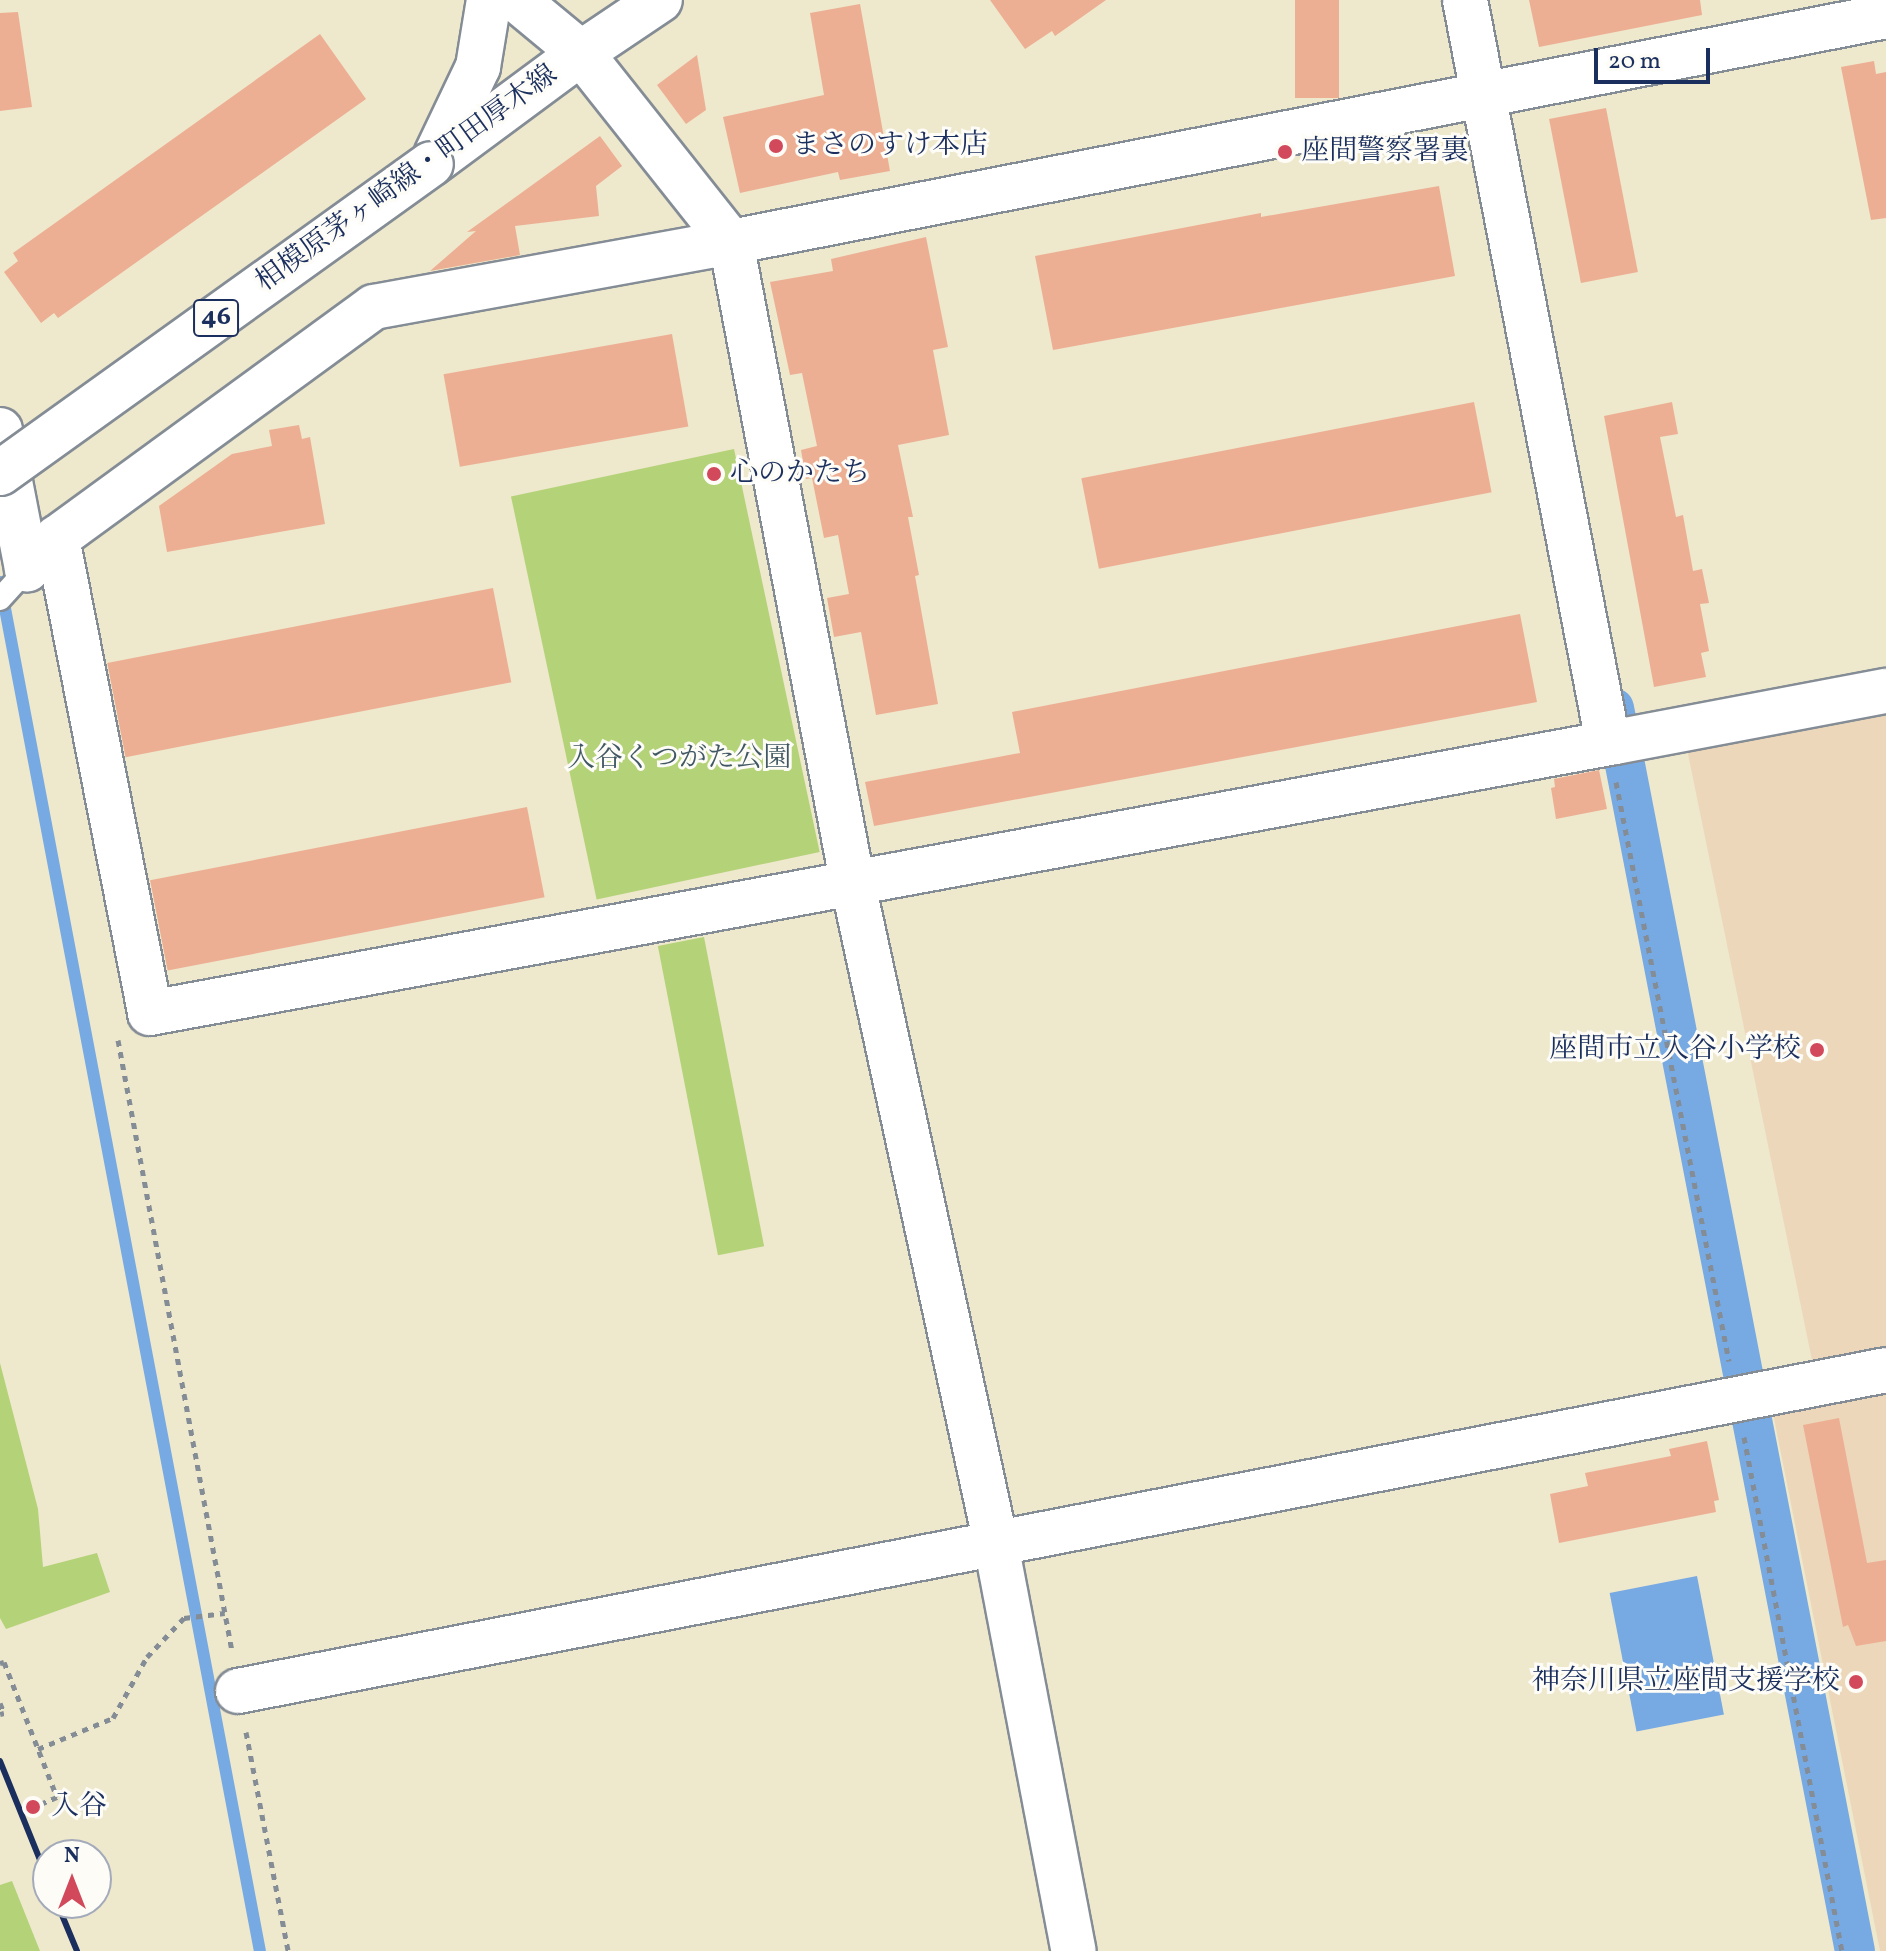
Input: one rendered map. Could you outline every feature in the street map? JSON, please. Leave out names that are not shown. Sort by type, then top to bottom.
[{"type":"street","points":[[431,164],[478,67],[489,0]]},
{"type":"street","points":[[517,0],[581,53],[731,242],[852,880],[996,1544],[1074,1951]]},
{"type":"street","name":"相模原茅ヶ崎線・町田厚木線","points":[[0,473],[581,53],[660,0]]},
{"type":"street","points":[[1465,0],[1624,740]]},
{"type":"street","points":[[13,585],[57,538],[374,307],[731,242],[1534,83],[1864,13]]},
{"type":"street","points":[[0,430],[13,585]]},
{"type":"street","points":[[57,538],[150,1013],[852,880],[1886,691]]},
{"type":"street","points":[[238,1691],[1886,1370]]},
{"type":"path","points":[[1624,740],[1752,1397],[1842,1951]]},
{"type":"path","points":[[118,1036],[288,1951]]},
{"type":"path","points":[[38,1749],[113,1718],[147,1657],[184,1618],[225,1613]]},
{"type":"path","points":[[0,1663],[4,1662],[57,1797],[43,1803]]},
{"type":"path","points":[[0,1703],[2,1714]]},
{"type":"shaded area","name":"座間市立入谷小学校","points":[[1886,710],[1886,1351],[1813,1365],[1687,749]]},
{"type":"shaded area","name":"神奈川県立座間支援学校","points":[[1886,1392],[1886,1951],[1880,1951],[1773,1413]]},
{"type":"green space","name":"入谷くつがた公園","points":[[734,449],[820,852],[597,899],[511,496]]},
{"type":"green space","points":[[704,937],[764,1246],[718,1255],[658,946]]},
{"type":"green space","points":[[0,1363],[38,1509],[43,1567],[97,1553],[110,1592],[6,1629],[0,1618]]},
{"type":"green space","points":[[12,1881],[40,1951],[0,1951],[0,1885]]},
{"type":"water","points":[[1697,1576],[1724,1714],[1637,1731],[1610,1593]]},
{"type":"building","points":[[990,0],[1106,0],[1055,36],[1052,31],[1025,49]]},
{"type":"building","points":[[1295,0],[1339,0],[1339,98],[1295,98]]},
{"type":"building","points":[[1529,0],[1700,0],[1702,15],[1539,47]]},
{"type":"building","points":[[860,4],[890,171],[840,180],[838,172],[740,193],[723,117],[824,95],[810,13]]},
{"type":"building","points":[[18,12],[32,107],[0,111],[0,13]]},
{"type":"building","points":[[320,34],[366,99],[58,318],[54,313],[41,323],[4,272],[18,261],[13,253]]},
{"type":"building","points":[[697,55],[706,110],[686,124],[657,85]]},
{"type":"building","points":[[1874,61],[1876,74],[1886,72],[1886,218],[1871,220],[1841,67]]},
{"type":"building","points":[[1606,108],[1638,272],[1581,283],[1549,119]]},
{"type":"building","points":[[600,136],[622,166],[596,186],[599,216],[515,226],[520,255],[430,271],[476,231],[467,232]]},
{"type":"building","points":[[1439,186],[1455,276],[1053,350],[1035,256],[1261,213],[1261,217]]},
{"type":"building","points":[[926,237],[948,347],[933,350],[949,435],[898,445],[913,517],[908,517],[919,575],[915,576],[938,704],[876,715],[861,632],[834,637],[827,598],[849,594],[838,535],[824,538],[812,478],[806,479],[801,450],[817,446],[802,373],[790,375],[770,282],[833,271],[831,259]]},
{"type":"building","points":[[672,334],[688,427],[460,467],[444,374]]},
{"type":"building","points":[[1474,402],[1492,492],[1099,569],[1081,478]]},
{"type":"building","points":[[1672,402],[1678,434],[1660,437],[1676,517],[1683,515],[1693,571],[1702,569],[1709,603],[1700,604],[1709,651],[1701,653],[1706,677],[1654,687],[1604,416]]},
{"type":"building","points":[[299,425],[302,439],[310,437],[325,524],[167,552],[159,506],[232,454],[272,446],[269,430]]},
{"type":"building","points":[[493,588],[511,682],[126,757],[107,663]]},
{"type":"building","points":[[1520,614],[1537,702],[874,826],[865,782],[1020,753],[1012,712]]},
{"type":"building","points":[[1599,770],[1607,809],[1556,819],[1551,788],[1555,787],[1554,779]]},
{"type":"building","points":[[527,807],[545,897],[168,971],[150,880]]},
{"type":"building","points":[[1839,1418],[1867,1563],[1886,1560],[1886,1641],[1856,1646],[1848,1625],[1843,1627],[1803,1425]]},
{"type":"building","points":[[1707,1441],[1719,1500],[1714,1501],[1716,1512],[1559,1543],[1550,1494],[1588,1486],[1585,1473],[1671,1456],[1669,1449]]},
{"type":"waterway","points":[[0,582],[260,1951]]},
{"type":"waterway","points":[[1614,708],[1855,1951]]},
{"type":"railway","points":[[0,1761],[32,1840]]},
{"type":"railway","points":[[64,1919],[77,1951]]},
{"type":"place","name":"まさのすけ本店","points":[[776,146]]},
{"type":"place","name":"座間警察署裏","points":[[1285,152]]},
{"type":"place","name":"心のかたち","points":[[714,474]]},
{"type":"place","name":"座間市立入谷小学校","points":[[1817,1050]]},
{"type":"place","name":"神奈川県立座間支援学校","points":[[1856,1682]]},
{"type":"place","name":"入谷","points":[[33,1807]]}]
